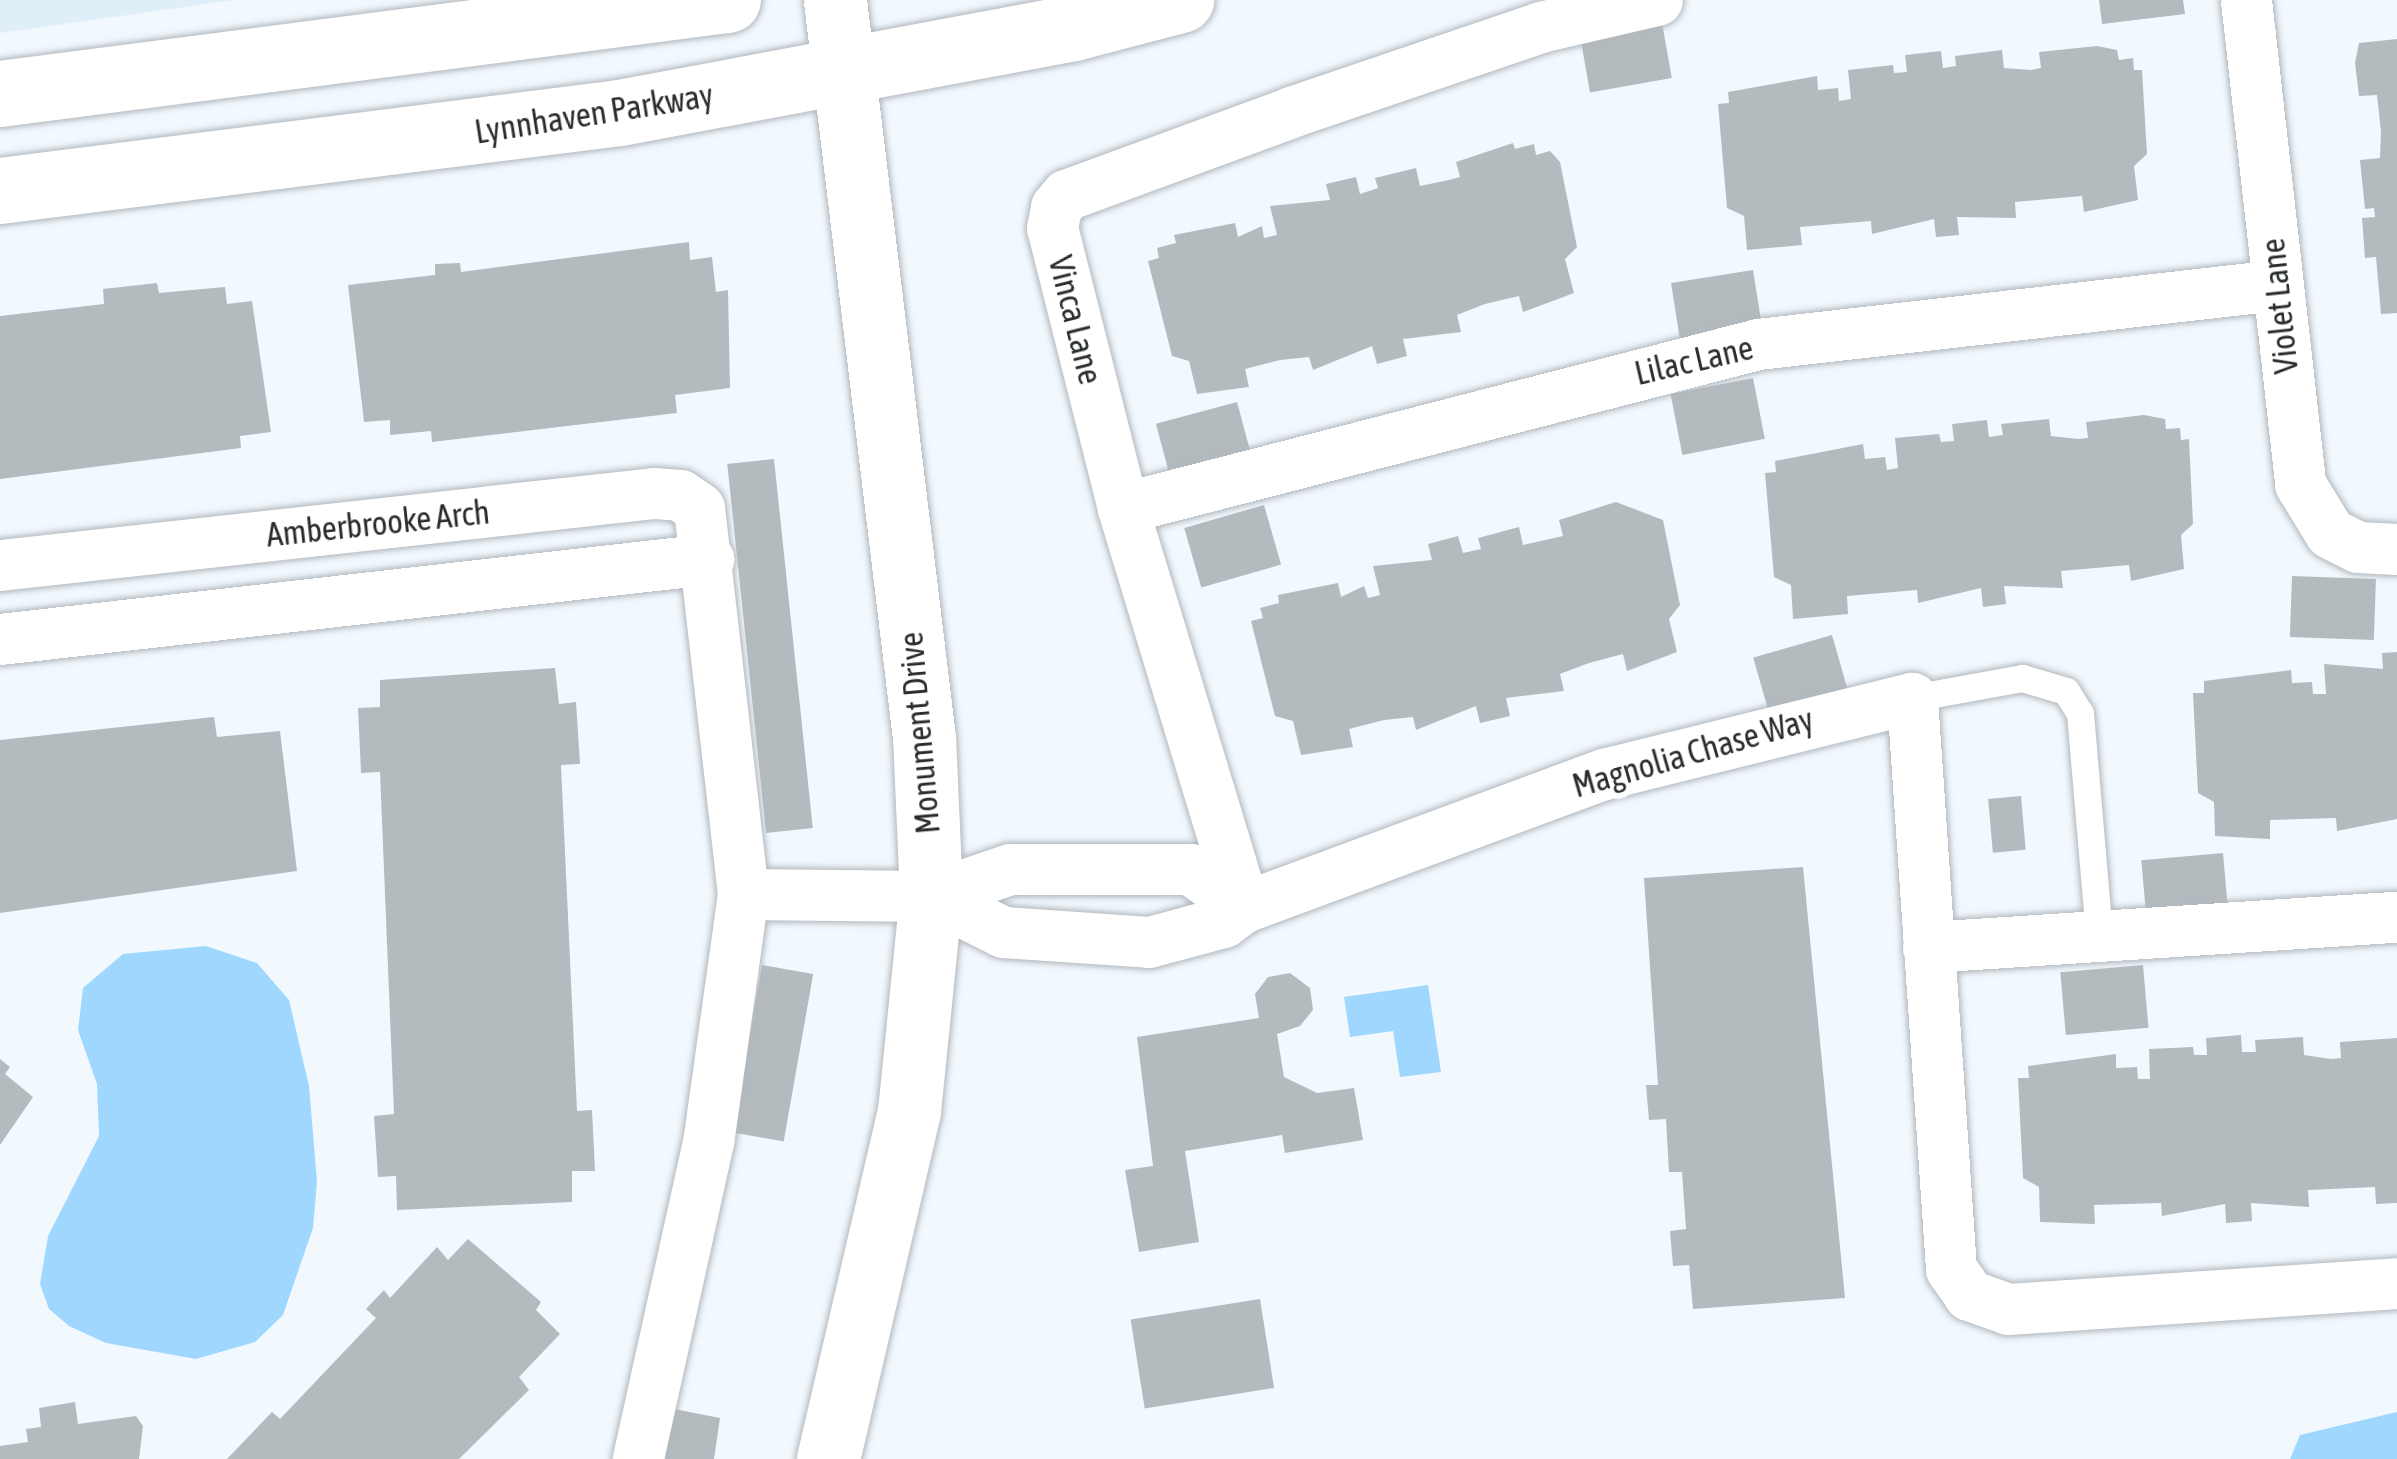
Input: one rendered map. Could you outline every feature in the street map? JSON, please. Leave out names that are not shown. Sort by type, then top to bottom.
[{"type":"main road","points":[[0,94],[728,0]]},
{"type":"main road","name":"Lynnhaven Parkway","points":[[0,191],[620,113],[844,72],[1181,0]]},
{"type":"street","name":"Monument Drive","points":[[828,1459],[909,1112],[931,896],[925,738],[835,0]]},
{"type":"street","name":"Vinca Lane","points":[[1244,907],[1123,508],[1052,228],[1066,195],[1540,27],[1657,0]]},
{"type":"street","name":"Violet Lane","points":[[2246,0],[2309,509],[2358,547],[2397,549]]},
{"type":"street","name":"Lilac Lane","points":[[1123,508],[1758,344],[2278,285]]},
{"type":"street","name":"Amberbrooke Arch","points":[[0,565],[654,494],[699,508],[743,894],[708,1142],[638,1459]]},
{"type":"street","points":[[0,639],[708,559]]},
{"type":"street","points":[[1912,698],[1951,1269],[1969,1295],[2008,1309],[2397,1283]]},
{"type":"street","name":"Magnolia Chase Way","points":[[931,896],[1003,932],[1149,942],[1223,922],[1244,907],[1604,774],[1912,698]]},
{"type":"street","points":[[743,894],[931,896],[1010,869],[1190,869],[1244,907]]},
{"type":"street","points":[[1928,947],[2397,917]]},
{"type":"lane","points":[[1912,698],[2022,677],[2066,691],[2080,713],[2099,937]]},
{"type":"shaded area","points":[[0,0],[235,0],[0,33]]},
{"type":"water","points":[[206,946],[257,963],[289,1000],[309,1086],[317,1181],[313,1228],[283,1315],[255,1342],[196,1359],[106,1343],[69,1326],[49,1309],[40,1284],[48,1236],[99,1136],[97,1084],[78,1030],[83,988],[123,954]]},
{"type":"water","points":[[1428,985],[1441,1072],[1400,1077],[1393,1031],[1350,1037],[1344,997]]},
{"type":"water","points":[[2397,1412],[2397,1459],[2290,1459],[2300,1435]]},
{"type":"building","points":[[2099,0],[2183,0],[2185,14],[2102,24]]},
{"type":"building","points":[[1661,17],[1672,78],[1590,92],[1579,31]]},
{"type":"building","points":[[2397,39],[2397,313],[2381,314],[2376,257],[2365,258],[2362,218],[2375,217],[2374,208],[2365,209],[2360,160],[2380,158],[2381,132],[2377,95],[2359,96],[2355,63],[2359,43]]},
{"type":"building","points":[[2097,46],[2117,50],[2119,60],[2133,58],[2134,70],[2142,70],[2147,154],[2134,166],[2138,200],[2084,212],[2082,196],[2015,202],[2016,218],[1957,217],[1959,235],[1936,237],[1934,219],[1872,234],[1871,221],[1800,227],[1802,245],[1747,250],[1744,216],[1727,208],[1718,104],[1729,103],[1728,92],[1817,76],[1818,90],[1838,88],[1839,101],[1851,99],[1848,70],[1893,65],[1894,73],[1907,72],[1905,55],[1941,51],[1943,68],[1956,66],[1955,56],[2002,50],[2004,68],[2031,70],[2041,68],[2039,52]]},
{"type":"building","points":[[1513,143],[1515,149],[1534,144],[1536,155],[1550,151],[1560,162],[1577,247],[1565,259],[1574,293],[1523,312],[1519,296],[1485,304],[1457,315],[1461,332],[1403,339],[1407,356],[1377,364],[1372,346],[1313,370],[1309,357],[1280,360],[1245,369],[1249,387],[1197,394],[1189,361],[1172,356],[1148,261],[1159,258],[1157,248],[1176,243],[1174,235],[1235,223],[1238,237],[1262,226],[1264,238],[1277,235],[1270,206],[1330,200],[1326,184],[1356,177],[1360,194],[1378,188],[1375,178],[1416,168],[1420,186],[1449,180],[1460,177],[1456,162]]},
{"type":"building","points":[[689,242],[690,260],[712,257],[716,292],[728,290],[730,388],[675,395],[677,413],[432,442],[431,431],[390,435],[390,420],[364,422],[348,285],[435,275],[435,264],[460,263],[461,272]]},
{"type":"building","points":[[1753,270],[1763,332],[1681,345],[1671,283]]},
{"type":"building","points":[[157,283],[159,293],[225,287],[227,304],[252,301],[271,432],[240,436],[241,448],[0,479],[0,316],[104,304],[103,289]]},
{"type":"building","points":[[1753,378],[1765,439],[1682,455],[1671,394]]},
{"type":"building","points":[[1237,402],[1253,463],[1172,485],[1156,424]]},
{"type":"building","points":[[2144,415],[2165,419],[2166,429],[2180,428],[2181,440],[2189,439],[2193,524],[2181,535],[2184,569],[2131,581],[2129,565],[2061,571],[2063,588],[2004,586],[2006,604],[1983,607],[1981,588],[1918,603],[1917,590],[1847,596],[1848,614],[1793,619],[1791,585],[1774,577],[1765,473],[1776,472],[1775,461],[1863,444],[1865,459],[1885,457],[1887,470],[1898,468],[1895,438],[1939,434],[1941,442],[1954,441],[1952,424],[1987,420],[1989,437],[2003,435],[2001,424],[2049,419],[2051,436],[2078,439],[2088,438],[2086,422]]},
{"type":"building","points":[[774,459],[813,828],[766,833],[727,464]]},
{"type":"building","points":[[1616,502],[1663,520],[1680,605],[1669,619],[1677,652],[1627,671],[1623,654],[1560,674],[1564,691],[1506,698],[1510,716],[1480,723],[1476,706],[1416,730],[1413,717],[1384,720],[1349,729],[1353,747],[1301,755],[1293,721],[1275,716],[1251,621],[1263,618],[1260,608],[1279,603],[1278,595],[1338,583],[1341,597],[1364,586],[1368,598],[1380,595],[1373,566],[1432,560],[1428,544],[1458,536],[1463,553],[1481,549],[1478,538],[1519,527],[1523,545],[1563,536],[1559,520]]},
{"type":"building","points":[[1264,505],[1281,565],[1201,587],[1184,528]]},
{"type":"building","points":[[2292,576],[2376,579],[2374,640],[2290,637]]},
{"type":"building","points":[[1832,635],[1849,695],[1770,717],[1753,658]]},
{"type":"building","points":[[2397,652],[2397,819],[2337,831],[2336,818],[2270,820],[2270,839],[2215,836],[2214,802],[2198,793],[2193,693],[2204,693],[2204,681],[2291,670],[2292,683],[2312,682],[2313,694],[2326,694],[2324,664],[2383,669],[2382,653]]},
{"type":"building","points":[[555,668],[559,704],[576,702],[580,764],[561,765],[577,1111],[592,1110],[595,1171],[572,1171],[572,1202],[397,1210],[396,1176],[378,1177],[374,1116],[394,1114],[380,772],[361,773],[358,708],[380,707],[380,680]]},
{"type":"building","points":[[214,717],[217,737],[280,731],[297,871],[0,913],[0,740]]},
{"type":"building","points":[[2021,796],[2026,850],[1993,853],[1988,799]]},
{"type":"building","points":[[2223,853],[2228,916],[2147,923],[2141,860]]},
{"type":"building","points":[[1803,867],[1845,1298],[1693,1309],[1689,1265],[1673,1266],[1670,1231],[1686,1229],[1682,1172],[1669,1172],[1666,1119],[1649,1120],[1646,1085],[1658,1085],[1644,878]]},
{"type":"building","points":[[762,965],[813,974],[784,1141],[732,1132]]},
{"type":"building","points":[[2143,965],[2148,1028],[2066,1035],[2060,972]]},
{"type":"building","points":[[1290,973],[1310,988],[1313,1010],[1300,1026],[1277,1034],[1284,1077],[1317,1093],[1354,1088],[1363,1140],[1285,1153],[1282,1135],[1185,1151],[1199,1242],[1139,1252],[1125,1170],[1153,1166],[1137,1037],[1259,1018],[1255,994],[1268,977]]},
{"type":"building","points":[[2241,1035],[2242,1052],[2256,1052],[2255,1040],[2303,1037],[2304,1055],[2331,1059],[2341,1058],[2340,1042],[2397,1038],[2397,1203],[2376,1204],[2375,1187],[2308,1190],[2309,1207],[2251,1203],[2252,1221],[2226,1223],[2225,1204],[2162,1216],[2161,1203],[2094,1205],[2095,1224],[2040,1222],[2039,1187],[2023,1178],[2018,1078],[2029,1078],[2028,1066],[2116,1054],[2116,1068],[2137,1067],[2138,1079],[2150,1079],[2149,1049],[2193,1047],[2194,1055],[2207,1055],[2206,1038]]},
{"type":"building","points":[[0,1059],[10,1067],[5,1074],[33,1097],[0,1145]]},
{"type":"building","points":[[468,1239],[541,1302],[536,1310],[560,1334],[519,1377],[529,1390],[459,1459],[227,1459],[272,1412],[280,1419],[376,1318],[366,1309],[384,1290],[390,1298],[437,1247],[448,1260]]},
{"type":"building","points":[[1260,1299],[1274,1388],[1145,1408],[1131,1319]]},
{"type":"building","points":[[75,1402],[78,1424],[136,1416],[143,1426],[139,1459],[0,1459],[0,1446],[28,1442],[26,1429],[41,1427],[39,1408]]},
{"type":"building","points":[[674,1409],[720,1418],[714,1459],[665,1459]]}]
